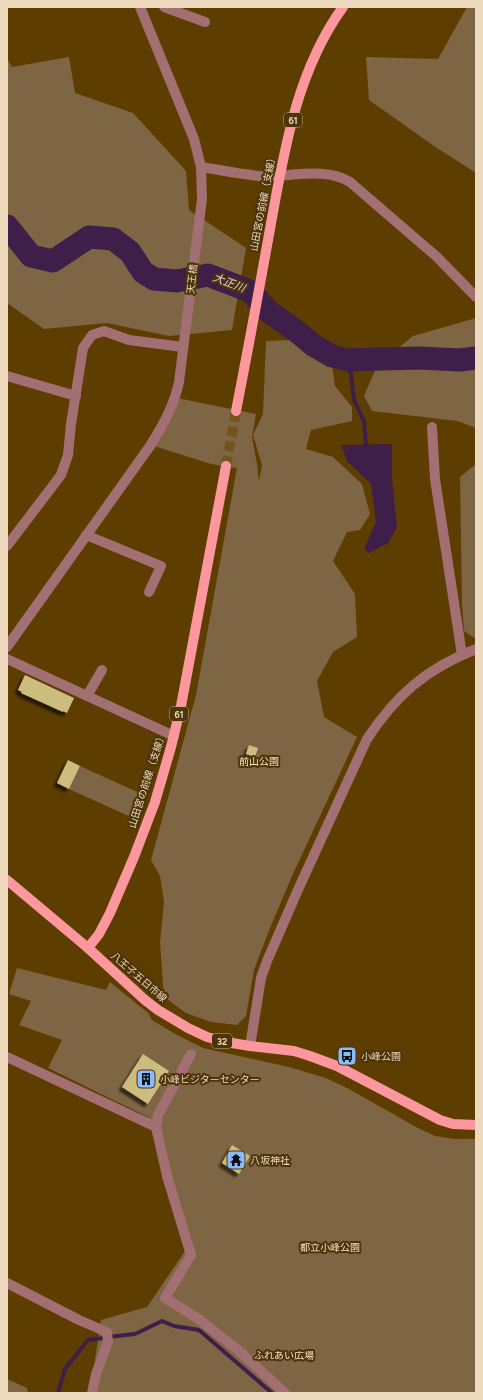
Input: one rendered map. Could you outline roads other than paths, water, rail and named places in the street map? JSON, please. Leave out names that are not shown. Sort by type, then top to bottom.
[{"type":"main road","name":"山田宮の前線（支線）","points":[[236,411],[280,176],[298,97],[318,47],[343,7]]},
{"type":"main road","name":"山田宮の前線（支線）","points":[[88,948],[110,913],[134,858],[154,802],[174,736],[181,706],[226,466]]},
{"type":"main road","name":"八王子五日市線","points":[[7,880],[88,948],[145,1000],[172,1019],[207,1036],[226,1042],[294,1051],[310,1056],[337,1066],[440,1120],[453,1124],[476,1125]]},
{"type":"street","name":"天王橋","points":[[7,647],[150,446],[168,416],[178,387],[202,199],[201,167],[194,139],[140,7]]},
{"type":"street","points":[[164,7],[205,22]]},
{"type":"street","points":[[201,167],[260,176],[323,175],[343,178],[350,182],[437,256],[476,297]]},
{"type":"street","points":[[7,546],[61,475],[68,455],[71,424],[83,348],[92,335],[104,330],[129,340],[183,347]]},
{"type":"street","points":[[7,376],[76,396]]},
{"type":"street","points":[[432,427],[435,479],[462,655]]},
{"type":"street","points":[[86,535],[161,566],[149,592]]},
{"type":"street","points":[[250,1046],[261,978],[267,961],[367,739],[391,705],[408,688],[425,675],[462,655],[476,650]]},
{"type":"street","points":[[7,660],[174,736]]},
{"type":"street","points":[[87,696],[102,670]]},
{"type":"street","points":[[191,1054],[158,1115],[156,1127],[167,1176],[191,1255],[165,1298],[206,1324],[238,1350],[285,1393]]},
{"type":"street","points":[[7,1057],[156,1127]]},
{"type":"street","points":[[7,1283],[79,1320],[107,1332],[108,1342],[96,1374],[92,1393]]},
{"type":"waterway","name":"大正川","points":[[7,226],[31,256],[53,261],[89,237],[113,239],[130,252],[143,272],[154,279],[177,281],[208,275],[250,291],[268,311],[313,345],[332,356],[347,360],[419,358],[460,360],[476,358]]},
{"type":"waterway","points":[[347,360],[351,374],[354,400],[364,421],[366,445]]},
{"type":"waterway","points":[[108,1337],[135,1334],[162,1321],[174,1326],[199,1330],[272,1393]]},
{"type":"waterway","points":[[58,1393],[65,1369],[88,1340],[103,1338]]},
{"type":"tunnel","points":[[226,466],[236,411]]},
{"type":"place","name":"小峰公園","points":[[347,1056]]},
{"type":"place","name":"小峰ビジターセンター","points":[[146,1079]]},
{"type":"place","name":"八坂神社","points":[[236,1160]]},
{"type":"park label","name":"前山公園","points":[[259,761]]},
{"type":"park label","name":"都立小峰公園","points":[[330,1247]]},
{"type":"park label","name":"ふれあい広場","points":[[284,1355]]}]
